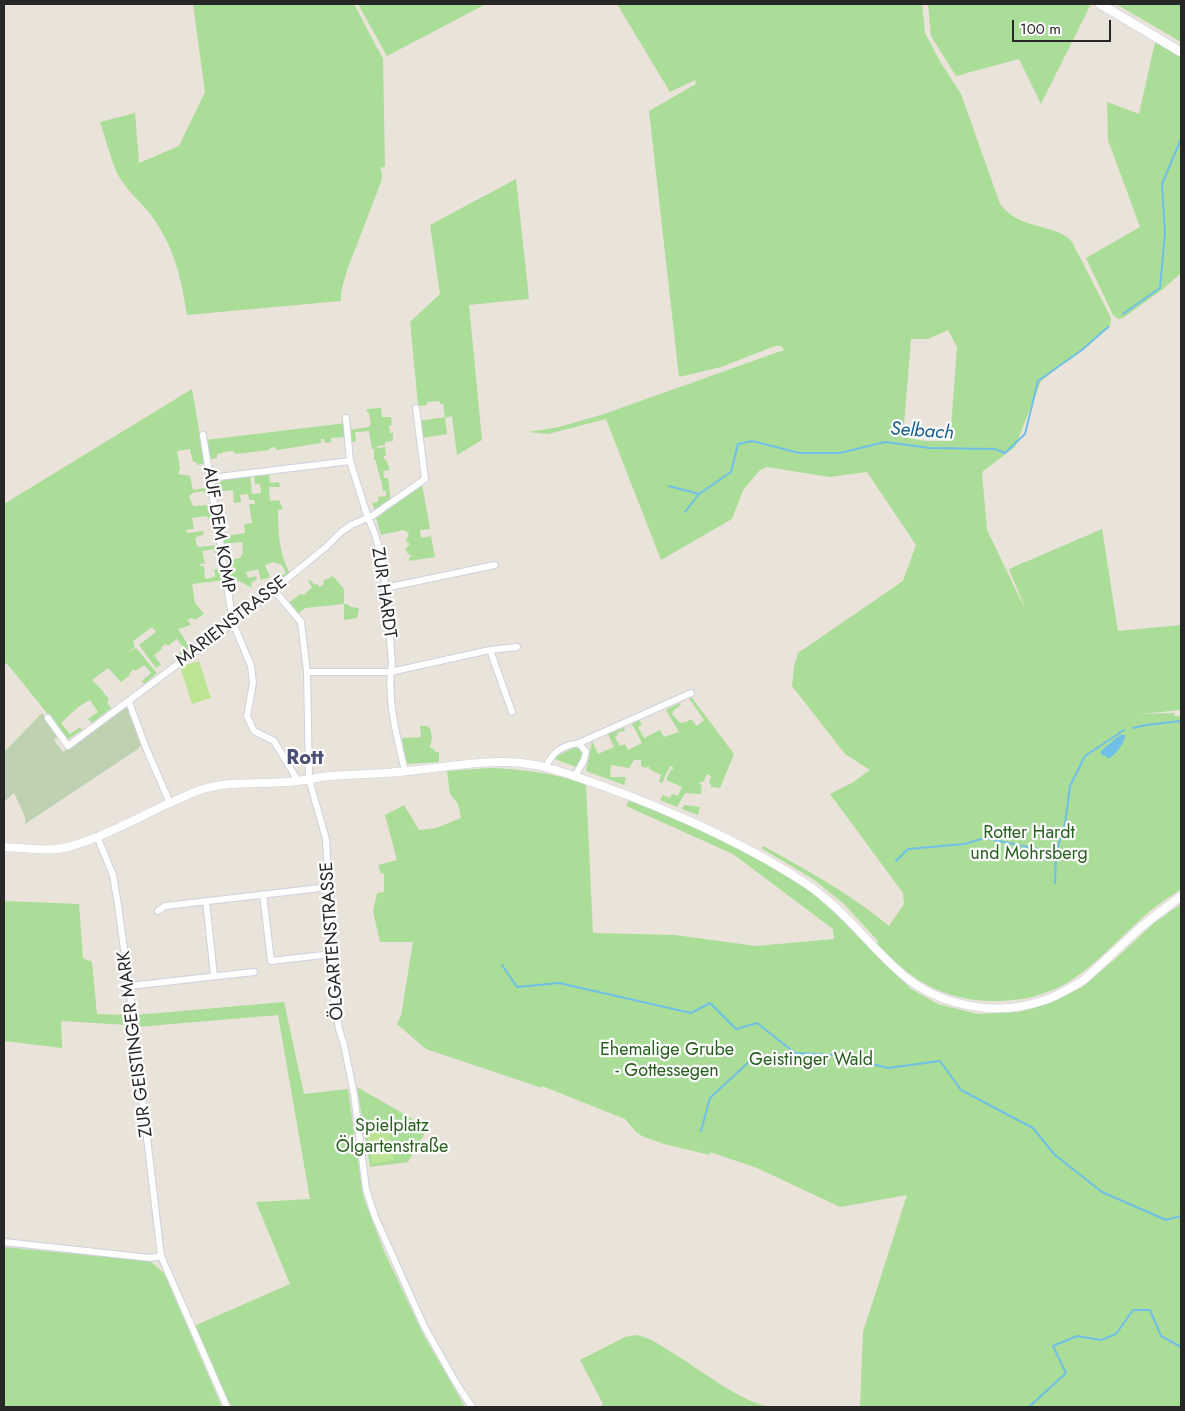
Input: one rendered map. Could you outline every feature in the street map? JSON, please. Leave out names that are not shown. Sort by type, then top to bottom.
[{"type":"main road","points":[[1100,4],[1181,52]]},
{"type":"street","name":"MARIENSTRASSE","points":[[48,718],[68,746],[233,623],[326,547],[341,532],[351,525],[368,518],[425,479],[416,408]]},
{"type":"street","name":"ZUR HARDT","points":[[346,418],[350,461],[368,518],[373,526],[381,558],[392,663],[390,672],[392,704],[405,772]]},
{"type":"street","name":"AUF DEM KOMP","points":[[203,435],[233,623],[251,666],[253,683],[247,716],[254,731],[274,742],[298,781]]},
{"type":"street","points":[[210,478],[350,461]]},
{"type":"street","points":[[385,588],[495,565]]},
{"type":"street","name":"ÖLGARTENSTRASSE","points":[[274,590],[301,622],[307,672],[309,779],[326,840],[333,992],[338,1029],[344,1045],[352,1081],[366,1189],[375,1217],[424,1326],[456,1383],[472,1407]]},
{"type":"street","points":[[307,672],[390,672],[490,650],[517,647]]},
{"type":"street","points":[[490,650],[512,712]]},
{"type":"street","points":[[545,768],[552,755],[561,748],[579,743],[691,693]]},
{"type":"street","points":[[129,702],[170,803]]},
{"type":"street","points":[[574,776],[584,760],[586,752],[579,743]]},
{"type":"street","points":[[4,847],[46,850],[67,847],[97,836],[201,789],[219,785],[298,781],[328,776],[405,772],[507,762],[545,768],[574,776],[665,810],[748,850],[806,883],[842,913],[901,974],[914,984],[941,998],[975,1007],[1008,1008],[1022,1006],[1041,1002],[1065,991],[1084,980],[1141,927],[1181,896]]},
{"type":"street","name":"ZUR GEISTINGER MARK","points":[[97,836],[113,875],[129,986],[161,1256],[226,1407]]},
{"type":"street","points":[[158,911],[165,906],[329,887]]},
{"type":"street","points":[[263,894],[271,961],[332,954]]},
{"type":"street","points":[[206,901],[214,976]]},
{"type":"street","points":[[129,986],[254,972]]},
{"type":"street","points":[[4,1242],[150,1258],[161,1256]]},
{"type":"green space","points":[[193,4],[354,4],[383,59],[385,166],[380,167],[381,182],[347,270],[341,292],[341,301],[187,315],[179,275],[171,250],[151,215],[120,179],[112,161],[100,122],[135,113],[139,163],[179,146],[205,92]]},
{"type":"green space","points":[[358,4],[486,4],[387,56]]},
{"type":"green space","name":"Rotter Hardt und Mohrsberg","points":[[617,4],[922,4],[925,33],[961,94],[1000,204],[1008,213],[1018,219],[1057,232],[1072,242],[1111,318],[1110,327],[1041,381],[1015,447],[982,472],[987,530],[1028,615],[1009,569],[1102,529],[1118,631],[1181,625],[1181,710],[1141,714],[1174,713],[1175,716],[1181,716],[1181,889],[1150,911],[1083,972],[1057,988],[1039,995],[1020,999],[981,1001],[962,998],[927,985],[906,971],[876,944],[878,941],[844,904],[813,879],[761,848],[763,846],[828,883],[859,903],[889,926],[904,904],[903,893],[830,794],[852,783],[870,770],[845,754],[792,686],[798,653],[903,581],[916,545],[867,472],[830,477],[767,467],[760,470],[743,490],[732,519],[661,560],[606,419],[548,434],[528,432],[559,427],[604,414],[784,350],[781,346],[775,346],[721,367],[679,377],[649,111],[696,84],[695,80],[670,92]],"holes":[[[948,330],[957,347],[950,441],[925,441],[903,437],[911,339],[928,339]]]},
{"type":"green space","points":[[928,4],[1091,4],[1041,104],[1019,59],[956,76],[931,36]]},
{"type":"green space","points":[[1116,4],[1181,4],[1181,42]]},
{"type":"green space","points":[[1155,42],[1181,57],[1181,273],[1163,289],[1123,318],[1118,319],[1113,315],[1086,258],[1140,227],[1108,140],[1107,102],[1139,114]]},
{"type":"green space","points":[[516,179],[529,299],[469,305],[482,440],[457,455],[452,416],[445,418],[447,434],[421,438],[419,421],[445,417],[443,404],[440,404],[440,401],[427,402],[427,405],[417,406],[416,404],[418,404],[410,322],[440,294],[430,225]]},
{"type":"green space","points":[[192,389],[200,436],[206,440],[346,423],[347,437],[331,438],[331,442],[325,443],[324,439],[321,439],[321,443],[277,450],[275,447],[270,448],[270,450],[235,454],[233,451],[223,452],[217,454],[217,458],[207,460],[207,463],[197,465],[196,462],[193,462],[190,449],[177,451],[180,468],[178,474],[190,476],[193,490],[205,488],[207,494],[204,491],[193,493],[189,496],[193,506],[209,505],[210,510],[214,510],[215,518],[208,519],[207,516],[192,518],[194,529],[186,530],[187,533],[203,531],[204,534],[195,538],[197,547],[220,545],[222,553],[215,554],[214,549],[202,551],[205,563],[200,564],[200,566],[204,566],[205,579],[215,577],[213,570],[225,568],[224,560],[241,558],[243,554],[242,542],[221,544],[220,537],[245,533],[244,524],[252,523],[249,504],[255,504],[254,500],[249,500],[248,494],[240,495],[241,502],[234,503],[233,490],[212,492],[211,479],[250,474],[252,494],[261,493],[260,484],[255,484],[254,473],[269,471],[270,483],[279,482],[280,487],[269,487],[270,501],[279,500],[283,509],[278,510],[279,535],[284,560],[291,575],[281,584],[275,578],[286,573],[282,565],[273,562],[265,565],[270,577],[261,580],[258,569],[246,572],[248,578],[256,576],[257,579],[251,583],[252,588],[239,581],[227,582],[226,580],[192,584],[195,603],[204,614],[195,620],[191,618],[187,620],[191,625],[178,629],[189,646],[188,650],[178,659],[176,656],[184,649],[177,639],[168,646],[166,644],[154,655],[161,665],[156,668],[139,645],[156,632],[152,627],[133,641],[135,647],[128,653],[136,648],[157,673],[144,684],[142,681],[151,673],[144,665],[135,671],[133,669],[130,675],[121,682],[108,668],[92,680],[109,700],[107,702],[111,708],[92,723],[88,719],[98,712],[90,700],[78,707],[61,723],[70,734],[80,727],[82,730],[68,739],[4,662],[4,504]]},
{"type":"green space","points":[[381,408],[382,417],[391,417],[392,425],[389,426],[390,433],[393,433],[393,441],[377,446],[378,448],[385,447],[386,456],[384,456],[384,459],[390,470],[383,471],[384,478],[388,478],[391,503],[376,513],[372,503],[378,502],[378,497],[386,496],[386,491],[383,491],[376,460],[374,460],[374,449],[372,449],[369,431],[355,432],[356,441],[349,442],[348,430],[369,427],[371,425],[367,409]]},
{"type":"green space","points":[[422,484],[430,529],[420,530],[421,538],[431,536],[435,557],[409,561],[409,558],[412,556],[405,549],[410,544],[406,541],[409,533],[403,530],[381,535],[376,518]]},
{"type":"green space","points":[[333,576],[344,589],[344,604],[305,608],[295,616],[286,605],[300,594],[304,595],[312,587],[308,581],[310,580],[320,587],[324,584],[323,581]]},
{"type":"green space","points":[[344,604],[359,608],[357,618],[344,620]]},
{"type":"green space","points":[[199,661],[211,698],[192,704],[180,667]]},
{"type":"green space","points":[[689,698],[692,698],[734,754],[720,788],[711,787],[709,783],[711,776],[707,774],[704,781],[699,783],[700,785],[702,784],[701,794],[685,793],[677,807],[660,800],[663,795],[670,798],[672,794],[678,796],[682,787],[666,780],[673,767],[670,766],[662,783],[659,782],[661,775],[649,769],[649,766],[646,768],[641,766],[641,760],[634,760],[629,768],[611,765],[610,777],[626,777],[624,785],[586,771],[592,741],[598,754],[614,747],[608,734],[624,728],[626,730],[617,733],[618,735],[615,737],[620,746],[625,744],[628,750],[642,743],[632,724],[639,720],[642,724],[638,727],[644,738],[660,730],[664,737],[679,732],[666,710],[680,703],[681,705],[672,714],[680,723],[691,719],[697,726],[704,720]]},
{"type":"green space","points":[[125,707],[130,708],[142,743],[138,749],[25,824],[25,817],[14,793],[4,802],[4,752],[42,713],[59,736],[54,740],[63,752]]},
{"type":"green space","points":[[420,726],[430,728],[432,737],[430,748],[434,749],[435,752],[439,752],[439,762],[406,764],[402,738],[421,737]]},
{"type":"green space","points":[[575,747],[583,753],[581,761],[576,767],[555,759],[557,756]]},
{"type":"green space","name":"Geistinger Wald","points":[[490,768],[539,772],[563,777],[586,785],[593,933],[675,935],[756,946],[834,939],[833,929],[733,854],[626,806],[629,800],[676,818],[770,865],[805,887],[845,922],[911,989],[938,1004],[977,1014],[1018,1012],[1050,1003],[1082,987],[1154,923],[1181,904],[1181,1407],[860,1407],[863,1332],[907,1195],[840,1207],[757,1168],[710,1152],[710,1155],[664,1144],[642,1136],[625,1119],[542,1086],[542,1088],[426,1049],[397,1024],[401,1016],[413,942],[380,942],[373,911],[377,893],[384,892],[384,873],[381,874],[378,865],[397,860],[385,815],[404,805],[419,830],[436,828],[461,818],[458,804],[450,794],[447,771]]},
{"type":"green space","points":[[684,805],[700,807],[698,815],[682,809]]},
{"type":"green space","points":[[4,901],[79,904],[83,958],[92,962],[97,1014],[127,1015],[128,1025],[61,1021],[62,1048],[4,1041]]},
{"type":"green space","points":[[284,1002],[304,1094],[348,1089],[363,1196],[384,1251],[423,1334],[465,1407],[230,1407],[194,1326],[290,1284],[256,1202],[310,1199],[278,1015],[137,1027],[136,1015]]},
{"type":"green space","name":"Spielplatz Ölgartenstraße","points":[[357,1087],[428,1128],[408,1162],[370,1167]]},
{"type":"green space","points":[[388,1124],[394,1160],[372,1164],[366,1127]]},
{"type":"green space","points":[[4,1247],[150,1261],[164,1273],[222,1407],[4,1407]]},
{"type":"green space","points":[[635,1335],[656,1343],[734,1392],[770,1407],[601,1407],[603,1404],[580,1360],[625,1337]]},
{"type":"water","points":[[1120,735],[1125,735],[1125,738],[1116,752],[1108,759],[1106,756],[1101,755],[1101,751]]},
{"type":"waterway","name":"Selbach","points":[[1123,314],[1160,288],[1165,233],[1162,184],[1181,139]]},
{"type":"waterway","name":"Selbach","points":[[669,486],[699,494],[731,472],[738,444],[752,441],[799,453],[840,453],[885,442],[930,448],[995,449],[1005,453],[1025,434],[1038,381],[1082,350],[1108,327]]},
{"type":"waterway","points":[[685,512],[699,494]]},
{"type":"waterway","points":[[1133,728],[1181,721]]},
{"type":"waterway","points":[[1055,883],[1056,853],[1065,824],[1070,786],[1085,756],[1124,730]]},
{"type":"waterway","points":[[896,861],[908,849],[964,844],[985,838],[1056,853]]},
{"type":"waterway","points":[[502,965],[517,987],[559,983],[691,1013],[710,1003],[736,1029],[757,1023],[795,1053]]},
{"type":"waterway","points":[[701,1131],[710,1098],[752,1059],[795,1053],[835,1055],[888,1068],[940,1061],[961,1090],[1033,1128],[1055,1155],[1102,1192],[1166,1220],[1181,1216]]},
{"type":"waterway","points":[[1029,1407],[1066,1373],[1053,1346],[1077,1336],[1101,1340],[1116,1334],[1133,1310],[1150,1310],[1161,1336],[1181,1347]]},
{"type":"district","name":"Rott","points":[[305,759]]},
{"type":"park label","name":"Ehemalige Grube - Gottessegen","points":[[667,1061]]}]
